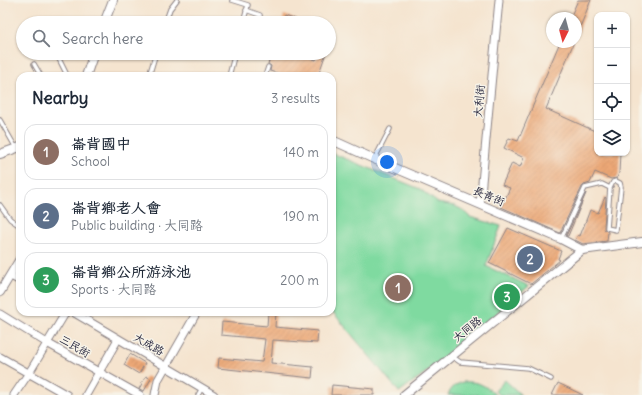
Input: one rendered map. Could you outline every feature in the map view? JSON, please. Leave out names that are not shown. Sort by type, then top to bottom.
[{"type":"street","points":[[107,16],[113,0]]},
{"type":"street","name":"大利街","points":[[480,204],[499,0]]},
{"type":"street","points":[[87,72],[92,60]]},
{"type":"street","name":"長青街","points":[[336,142],[561,239],[582,250]]},
{"type":"street","points":[[0,154],[16,148]]},
{"type":"street","points":[[582,250],[642,242]]},
{"type":"street","name":"大同路","points":[[404,395],[582,250]]},
{"type":"street","points":[[0,292],[16,266]]},
{"type":"street","points":[[10,276],[16,279]]},
{"type":"street","name":"三民街","points":[[0,314],[140,395]]},
{"type":"street","points":[[14,395],[63,316]]},
{"type":"street","name":"大成路","points":[[80,316],[214,395]]},
{"type":"street","points":[[155,395],[158,380],[165,366],[195,316]]},
{"type":"street","points":[[86,395],[118,338]]},
{"type":"street","points":[[0,357],[67,395]]},
{"type":"lane","points":[[168,16],[170,9],[177,0]]},
{"type":"lane","points":[[232,0],[248,5],[245,16]]},
{"type":"lane","points":[[246,10],[260,16]]},
{"type":"lane","points":[[60,60],[66,72]]},
{"type":"lane","points":[[150,72],[154,60]]},
{"type":"lane","points":[[230,72],[233,60]]},
{"type":"lane","points":[[34,64],[39,72]]},
{"type":"lane","points":[[267,72],[268,68]]},
{"type":"lane","points":[[0,120],[16,144]]},
{"type":"lane","points":[[374,159],[390,129]]},
{"type":"lane","points":[[616,181],[620,183],[621,186],[616,230],[607,228],[610,188],[613,182],[616,181]]},
{"type":"lane","points":[[561,239],[585,188],[602,184],[610,188]]},
{"type":"lane","points":[[0,206],[10,219],[16,223]]},
{"type":"lane","points":[[452,356],[460,362],[528,368],[551,379]]},
{"type":"lane","points":[[198,395],[202,388]]},
{"type":"green space","points":[[336,155],[420,189],[438,203],[455,206],[470,217],[501,226],[486,266],[529,286],[440,362],[399,392],[336,316]]},
{"type":"green space","points":[[505,380],[521,395],[500,395],[495,391]]},
{"type":"green space","points":[[463,382],[481,384],[496,395],[448,395],[454,387]]},
{"type":"building","points":[[578,0],[591,0],[582,22],[582,12],[573,12]]},
{"type":"building","points":[[557,48],[571,48],[546,109],[594,131],[594,156],[620,156],[619,173],[617,178],[611,179],[595,172],[590,183],[582,187],[560,233],[501,207],[510,188],[502,185],[512,163],[520,167],[524,158],[504,148],[509,138],[518,141]]},
{"type":"building","points":[[269,60],[324,60],[319,72],[273,72],[270,71],[271,66],[268,64]]},
{"type":"building","points":[[586,193],[568,236],[566,236]]},
{"type":"building","points":[[605,197],[604,228],[608,232],[607,241],[583,244],[575,240],[578,235],[580,236],[590,210],[598,213]]},
{"type":"building","points":[[508,228],[561,251],[558,259],[560,260],[531,284],[489,263]]},
{"type":"building","points":[[268,316],[276,316],[275,327],[318,331],[317,343],[273,340],[271,363],[313,367],[312,378],[218,368],[219,358],[262,362],[265,339],[221,335],[222,322],[267,326]]},
{"type":"building","points":[[130,354],[145,363],[139,374],[124,365]]},
{"type":"building","points":[[146,376],[151,379],[144,391],[139,389]]},
{"type":"building","points":[[558,383],[583,395],[552,395]]},
{"type":"building","points":[[332,385],[374,389],[374,395],[331,395]]},
{"type":"place","name":"崙背鄉老人會","points":[[530,259]]},
{"type":"place","name":"崙背國中","points":[[398,288]]},
{"type":"place","name":"崙背鄉公所游泳池","points":[[507,297]]}]
